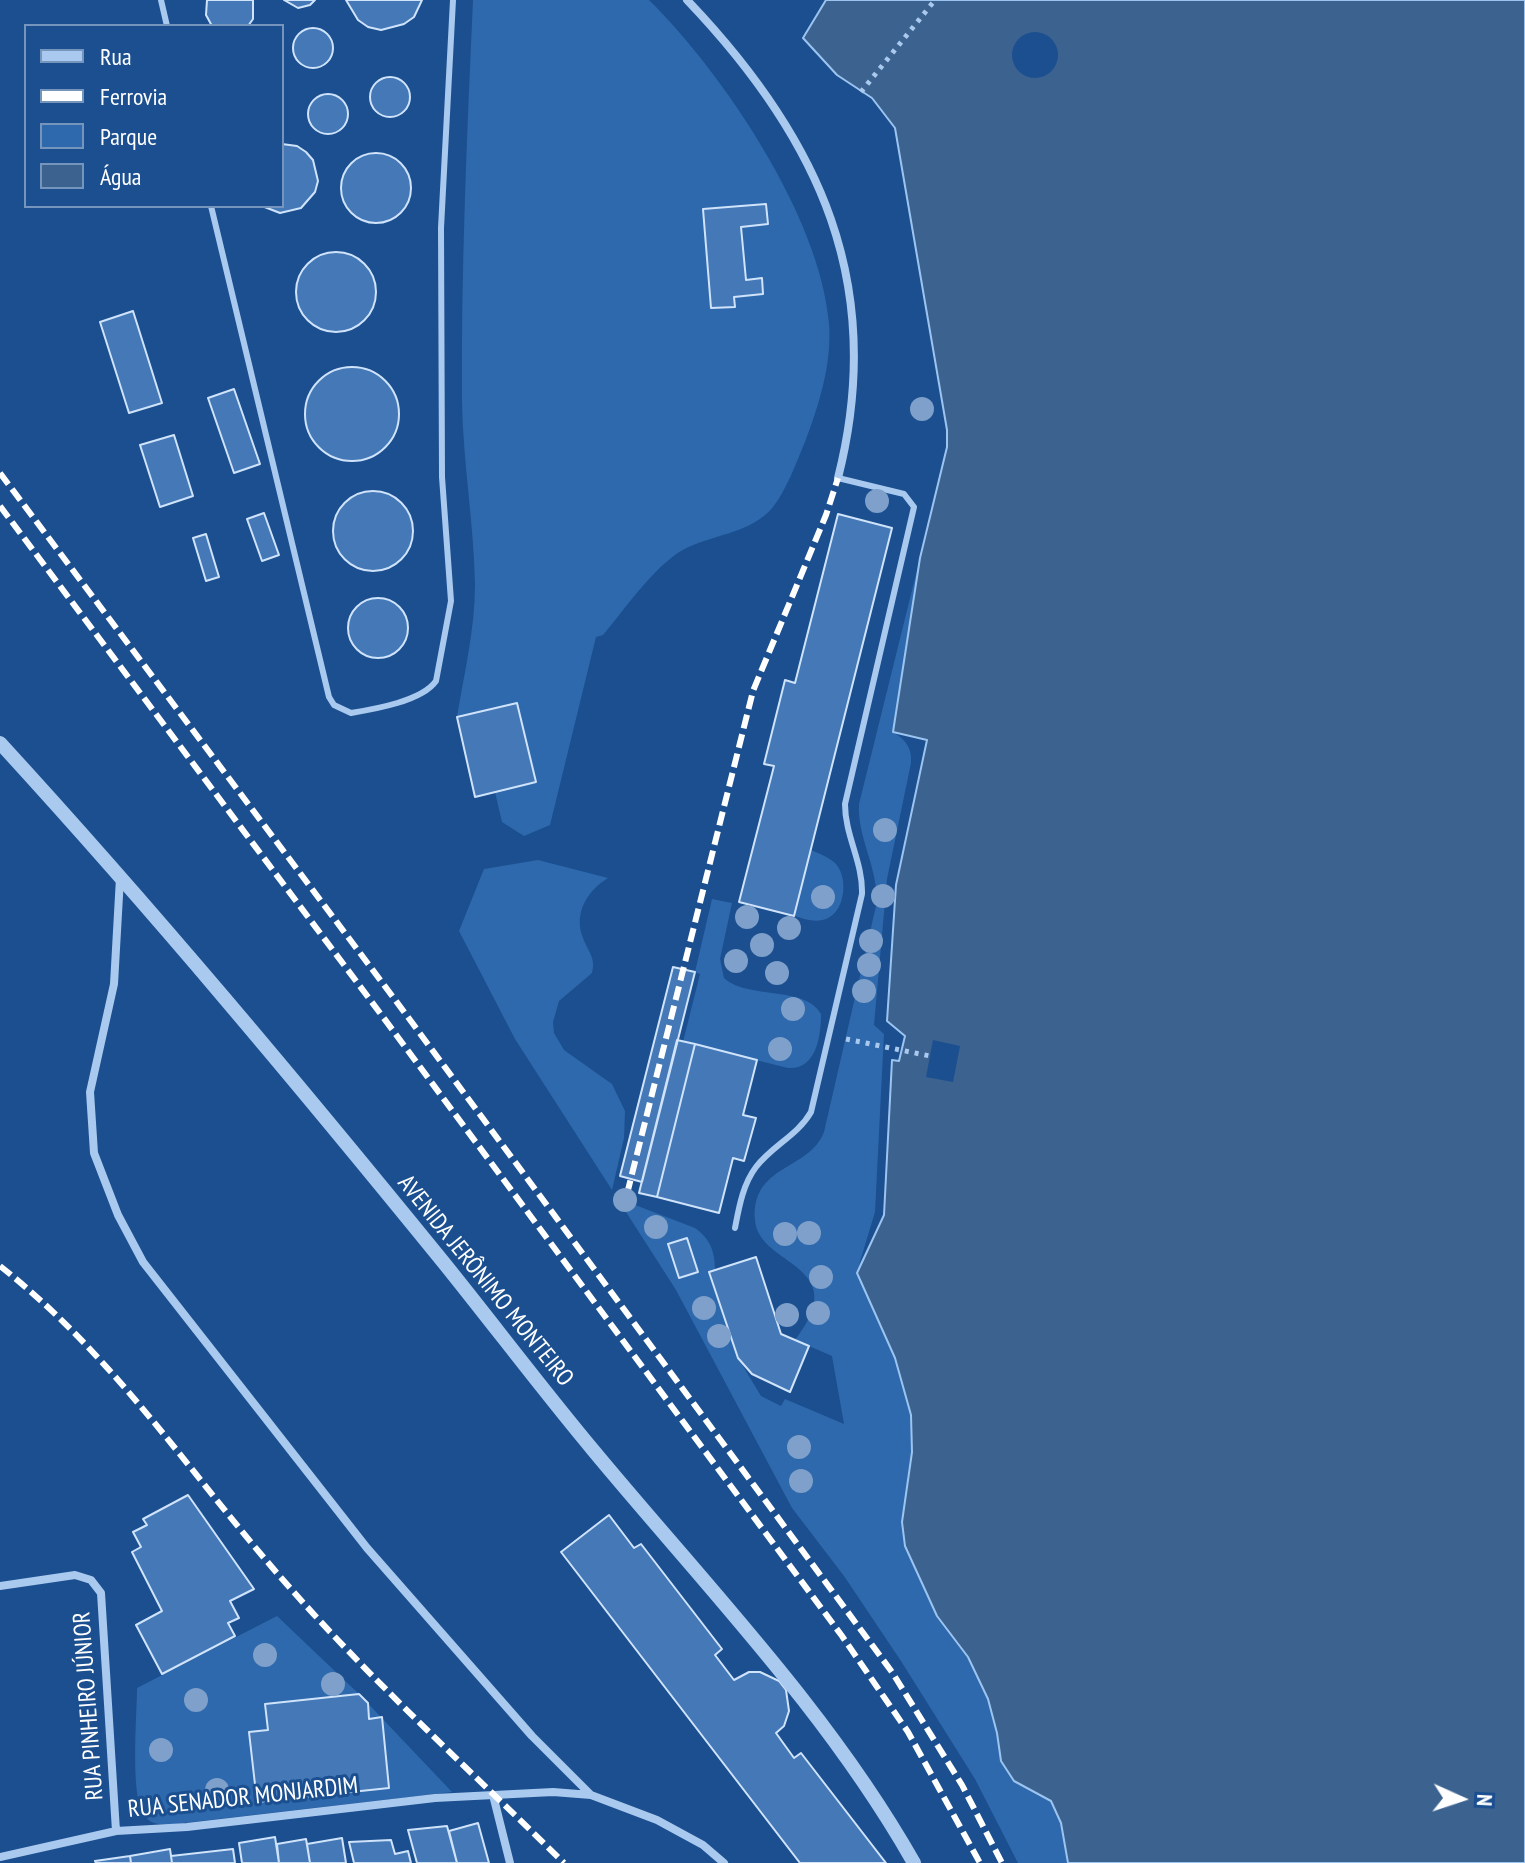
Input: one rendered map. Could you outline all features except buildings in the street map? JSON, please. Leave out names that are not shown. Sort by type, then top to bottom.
[{"type":"street","points":[[687,0],[721,37],[776,111],[820,189],[836,230],[854,316],[856,361],[853,405],[838,478]]},
{"type":"street","name":"AVENIDA JERÔNIMO MONTEIRO","points":[[0,743],[120,875],[797,1693],[850,1762],[914,1863]]},
{"type":"street","points":[[120,875],[114,984],[90,1092],[94,1153],[118,1215],[143,1262],[367,1548],[532,1736],[591,1795],[657,1820],[703,1845],[724,1863]]},
{"type":"street","name":"RUA PINHEIRO JÚNIOR","points":[[0,1586],[75,1575],[91,1580],[101,1593],[116,1831]]},
{"type":"street","name":"RUA SENADOR MONJARDIM","points":[[0,1857],[116,1831],[187,1827],[435,1798],[553,1792],[591,1795]]},
{"type":"street","points":[[493,1795],[510,1863]]},
{"type":"lane","points":[[161,0],[167,24]]},
{"type":"lane","points":[[211,208],[329,697],[334,705],[351,713],[420,696],[431,689],[439,673],[451,601],[442,477],[441,228],[453,0]]},
{"type":"lane","points":[[735,1228],[744,1191],[758,1165],[799,1129],[811,1112],[862,894],[861,871],[847,831],[845,804],[914,507],[904,494],[838,478]]},
{"type":"path","points":[[861,92],[935,0]]},
{"type":"path","points":[[845,1039],[930,1056]]},
{"type":"green space","points":[[473,0],[649,0],[707,67],[764,150],[808,239],[822,283],[829,324],[828,354],[820,399],[783,492],[773,507],[753,523],[692,545],[670,559],[649,579],[603,635],[596,637],[550,825],[524,836],[502,822],[495,792],[535,782],[517,703],[457,717],[475,602],[462,402],[463,251]]},
{"type":"green space","points":[[920,558],[893,732],[907,745],[911,763],[887,879],[874,1025],[884,1034],[875,1212],[859,1265],[884,1215],[968,1657],[988,1699],[1001,1761],[1014,1781],[1051,1801],[1061,1823],[1068,1863],[1018,1863],[975,1779],[901,1661],[844,1576],[792,1508],[676,1290],[617,1198],[695,1228],[708,1241],[713,1251],[715,1270],[709,1273],[738,1358],[761,1396],[781,1406],[785,1399],[844,1424],[832,1356],[795,1340],[811,1315],[814,1295],[810,1281],[760,1235],[755,1220],[756,1202],[771,1178],[817,1145],[824,1132],[876,906],[875,880],[861,830],[859,804]]},
{"type":"green space","points":[[811,850],[834,862],[842,875],[843,893],[838,909],[822,920],[794,916]]},
{"type":"green space","points":[[538,860],[608,878],[594,889],[581,911],[580,929],[592,959],[592,973],[559,1001],[553,1022],[554,1033],[564,1050],[612,1084],[625,1111],[624,1138],[612,1190],[515,1039],[459,931],[484,869]]},
{"type":"green space","points":[[712,899],[732,903],[720,959],[724,978],[747,989],[802,999],[821,1014],[818,1042],[805,1064],[788,1068],[683,1042],[700,974],[695,972]]},
{"type":"green space","points":[[277,1616],[359,1694],[452,1792],[166,1825],[146,1818],[137,1791],[137,1688]]},
{"type":"water","points":[[826,0],[1525,0],[1525,1863],[1068,1863],[1061,1823],[1051,1801],[1014,1781],[1001,1761],[988,1699],[968,1657],[937,1616],[905,1546],[902,1522],[912,1452],[911,1415],[895,1358],[857,1273],[884,1215],[892,1060],[899,1061],[905,1036],[887,1021],[896,885],[927,740],[893,732],[920,558],[947,447],[947,430],[895,128],[872,98],[837,75],[803,38]]},
{"type":"pier","points":[[1035,32],[1051,39],[1058,55],[1051,71],[1035,78],[1019,71],[1012,55],[1019,39]]},
{"type":"pier","points":[[933,1040],[960,1046],[953,1082],[926,1077]]},
{"type":"railway","points":[[0,473],[396,1001],[892,1672],[962,1785],[1002,1863]]},
{"type":"railway","points":[[627,1194],[753,691],[826,515],[838,478]]},
{"type":"railway","points":[[0,506],[842,1636],[908,1732],[980,1863]]},
{"type":"railway","points":[[0,1266],[42,1302],[118,1380],[323,1625],[564,1863]]}]
